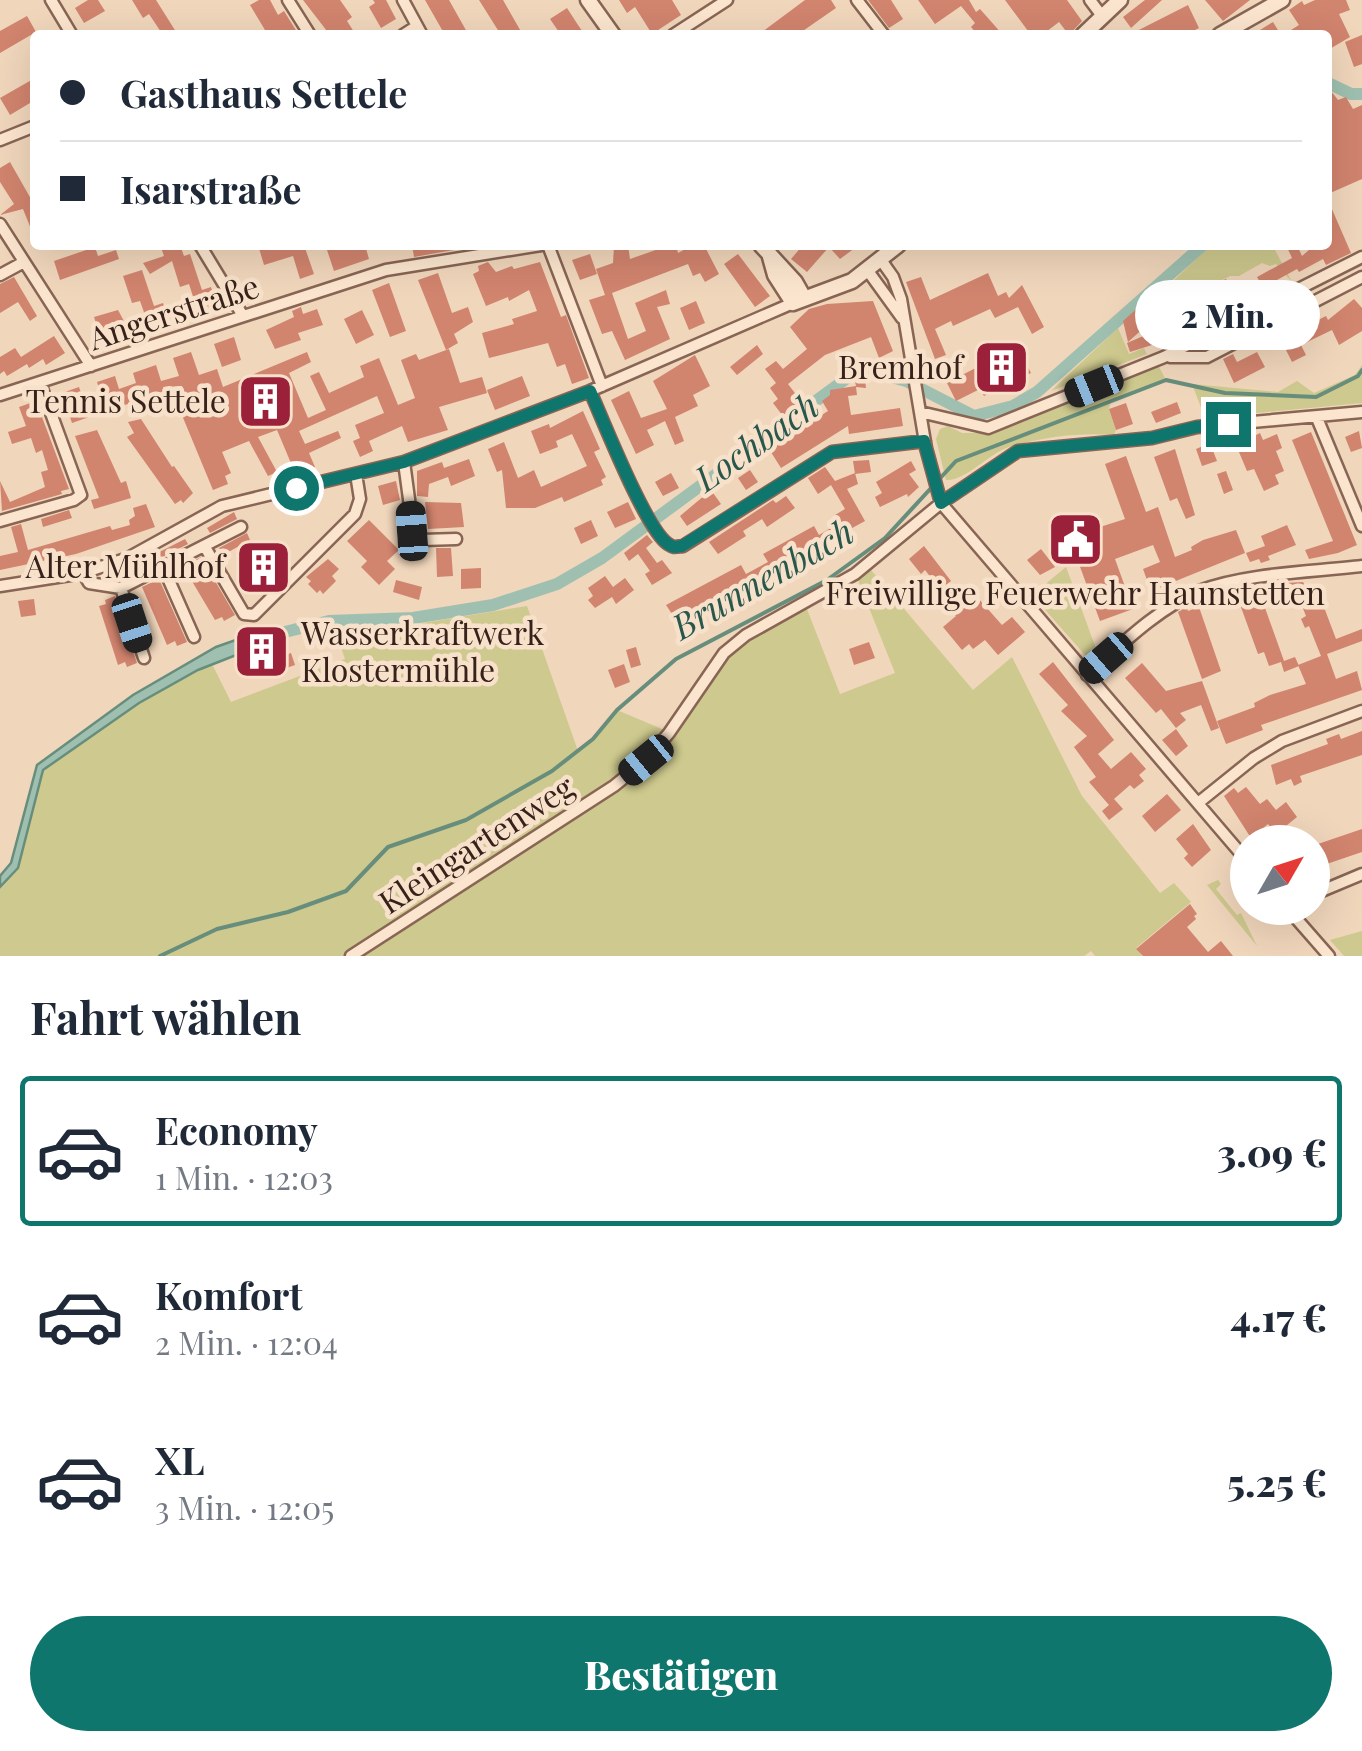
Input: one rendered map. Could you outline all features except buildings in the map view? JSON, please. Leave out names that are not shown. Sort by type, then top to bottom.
[{"type":"street","points":[[50,0],[69,30]]},
{"type":"street","points":[[288,0],[307,30]]},
{"type":"street","points":[[403,0],[419,30]]},
{"type":"street","points":[[588,0],[609,30]]},
{"type":"street","points":[[680,30],[727,0]]},
{"type":"street","points":[[858,0],[880,30]]},
{"type":"street","points":[[1090,0],[1102,16]]},
{"type":"street","points":[[1087,30],[1120,0]]},
{"type":"street","points":[[1229,30],[1282,0]]},
{"type":"street","points":[[0,140],[30,128]]},
{"type":"street","points":[[0,224],[91,366]]},
{"type":"street","points":[[203,250],[244,316]]},
{"type":"street","name":"Angerstraße","points":[[0,395],[386,270],[512,250]]},
{"type":"street","points":[[546,250],[602,386]]},
{"type":"street","points":[[0,586],[83,573],[128,558],[222,506],[404,462],[590,391],[799,300],[845,284],[892,250]]},
{"type":"street","points":[[766,251],[795,282],[799,300]]},
{"type":"street","points":[[920,412],[988,428],[1164,357],[1362,257]]},
{"type":"street","points":[[881,260],[897,288],[925,444],[941,503],[1230,840]]},
{"type":"street","points":[[0,275],[24,262]]},
{"type":"street","points":[[868,271],[902,318]]},
{"type":"street","points":[[1164,357],[1206,357],[1362,277]]},
{"type":"street","points":[[0,520],[82,496],[40,382]]},
{"type":"street","points":[[590,391],[648,515],[673,547],[682,546],[832,452],[925,444]]},
{"type":"street","name":"Kleingartenweg","points":[[350,956],[614,786],[646,760],[669,733],[724,653],[746,635],[855,574],[941,503],[1018,451],[1152,438],[1196,427],[1362,412]]},
{"type":"street","points":[[1317,418],[1362,526]]},
{"type":"street","points":[[404,462],[414,536],[422,540],[456,539]]},
{"type":"street","points":[[205,547],[244,614],[254,615],[354,514],[360,499],[356,474]]},
{"type":"street","points":[[83,573],[89,583],[121,588],[241,527]]},
{"type":"street","points":[[1087,675],[1163,611],[1200,591],[1245,581],[1362,566]]},
{"type":"street","points":[[164,569],[194,636]]},
{"type":"street","points":[[121,588],[144,658]]},
{"type":"street","points":[[1198,802],[1282,741],[1362,711]]},
{"type":"street","points":[[1330,887],[1362,874]]},
{"type":"street","points":[[1302,925],[1329,956]]},
{"type":"shaded area","points":[[1206,250],[1275,250],[1292,282],[1276,264],[1262,263],[1207,288],[1225,323],[1196,335],[1189,317],[1176,322],[1183,342],[1171,348],[1162,319],[1186,297],[1173,281]]},
{"type":"shaded area","points":[[1118,328],[1129,354],[1144,348],[1147,354],[1051,391]]},
{"type":"shaded area","points":[[1158,365],[1166,380],[1111,400],[1114,435],[1075,435],[1021,443],[1001,450],[961,476],[946,480],[936,439],[940,429],[948,426],[962,433],[983,433]]},
{"type":"shaded area","points":[[1362,365],[1362,403],[1205,418],[1192,384],[1278,392],[1297,381],[1314,393],[1355,375]]},
{"type":"shaded area","points":[[1066,567],[1098,654],[1085,655],[1032,595]]},
{"type":"shaded area","points":[[871,570],[973,690],[1012,657],[1082,796],[1160,893],[1174,883],[1191,902],[1136,948],[1142,956],[1095,956],[1091,951],[1084,956],[0,956],[0,887],[18,867],[43,770],[139,703],[212,664],[231,702],[345,659],[334,627],[404,626],[527,606],[578,751],[617,710],[669,732],[725,654],[747,636],[805,604],[840,694],[895,673],[858,580]]},
{"type":"shaded area","points":[[244,637],[249,650],[198,670],[139,703],[43,770],[18,868],[0,887],[0,876],[11,863],[37,765],[133,695],[216,647]]},
{"type":"shaded area","points":[[1218,880],[1221,884],[1216,889],[1230,906],[1230,913],[1207,885]]},
{"type":"shaded area","points":[[1240,925],[1247,925],[1257,946]]},
{"type":"shaded area","points":[[1362,931],[1362,956],[1344,956],[1330,940]]},
{"type":"waterway","name":"Lochbach","points":[[1332,85],[1351,94],[1362,94]]},
{"type":"waterway","name":"Lochbach","points":[[269,636],[329,621],[413,618],[493,605],[557,584],[602,558],[854,373],[877,373],[906,381],[974,416],[1013,406],[1037,392],[1197,250]]},
{"type":"waterway","name":"Brunnenbach","points":[[160,956],[217,929],[288,912],[346,891],[388,847],[466,820],[552,771],[593,739],[617,710],[676,659],[827,580],[885,538],[956,461],[1166,380],[1225,393],[1316,397],[1358,376],[1362,370]]},
{"type":"place","name":"Bremhof","points":[[1002,368]]},
{"type":"place","name":"Tennis Settele","points":[[265,402]]},
{"type":"place","name":"Freiwillige Feuerwehr Haunstetten","points":[[1075,540]]},
{"type":"place","name":"Alter Mühlhof","points":[[264,567]]},
{"type":"place","name":"Wasserkraftwerk Klostermühle","points":[[262,652]]},
{"type":"route","points":[[296,488],[404,462],[590,391],[648,515],[665,542],[673,547],[682,546],[832,452],[924,441],[941,503],[1018,451],[1152,438],[1228,424]]}]
